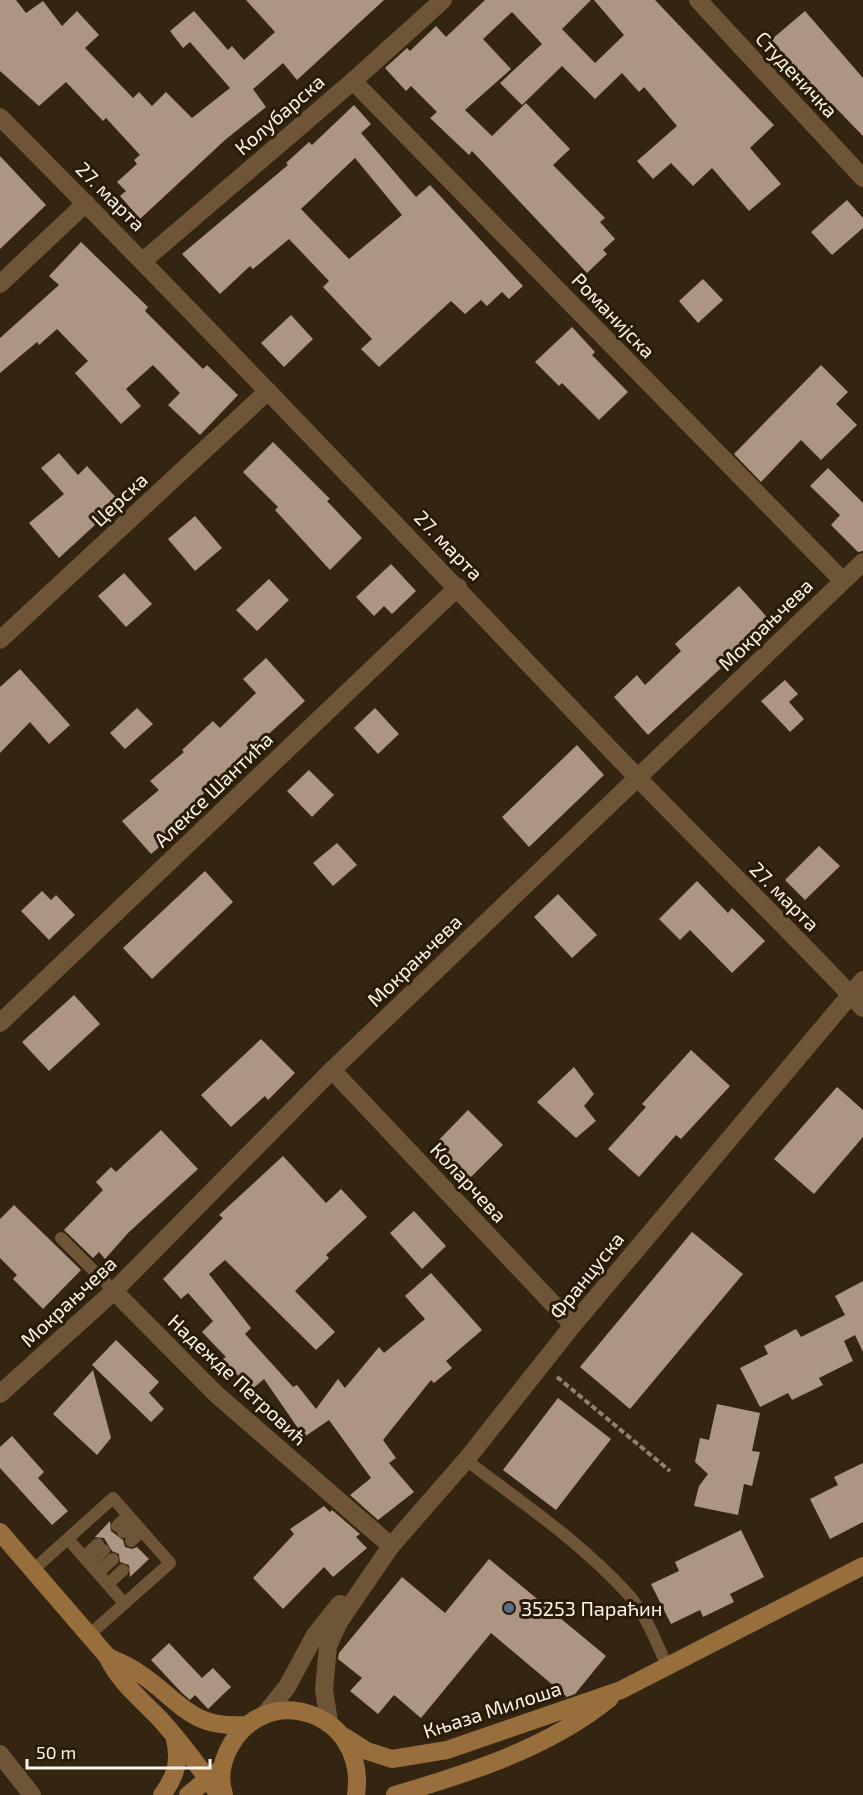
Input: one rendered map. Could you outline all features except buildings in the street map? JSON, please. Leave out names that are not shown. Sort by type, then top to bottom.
[{"type":"main road","points":[[0,1532],[106,1656],[115,1674],[175,1737],[214,1788]]},
{"type":"main road","name":"Књаза Милоша","points":[[345,1737],[382,1757],[421,1756],[457,1747],[621,1690],[863,1566]]},
{"type":"main road","points":[[106,1656],[137,1671],[178,1706],[204,1721],[230,1726],[246,1725]]},
{"type":"main road","name":"Књаза Милоша","points":[[395,1795],[448,1778],[542,1742],[585,1718],[621,1690]]},
{"type":"main road","points":[[214,1788],[232,1742],[246,1725],[265,1714],[287,1710],[309,1713],[329,1722],[345,1737],[355,1757],[358,1779],[356,1795]]},
{"type":"main road","points":[[162,1795],[177,1769],[179,1756],[175,1737]]},
{"type":"main road","points":[[223,1764],[224,1795]]},
{"type":"main road","points":[[188,1795],[214,1788]]},
{"type":"street","name":"Колубарска","points":[[143,261],[353,81],[443,0]]},
{"type":"street","name":"Студеничка","points":[[698,0],[863,178]]},
{"type":"street","name":"Романијска","points":[[353,81],[843,581]]},
{"type":"street","name":"27. марта","points":[[0,117],[143,261],[458,587],[637,777],[863,1008]]},
{"type":"street","points":[[0,284],[86,203]]},
{"type":"street","name":"Церска","points":[[0,640],[268,391]]},
{"type":"street","name":"Мокрањчева","points":[[0,1394],[114,1291],[332,1070],[863,562]]},
{"type":"street","name":"Алексе Шантића","points":[[0,1023],[458,587]]},
{"type":"street","name":"Француска","points":[[329,1722],[324,1690],[328,1646],[339,1622],[361,1588],[392,1546],[543,1366],[573,1325],[849,993],[863,980]]},
{"type":"street","name":"Коларчева","points":[[332,1070],[573,1325]]},
{"type":"street","name":"Надежде Петровић","points":[[114,1291],[216,1394],[392,1546]]},
{"type":"street","name":"Француска","points":[[265,1714],[287,1687],[305,1650],[327,1619],[344,1600],[361,1588]]},
{"type":"street","points":[[0,1754],[32,1795]]},
{"type":"lane","name":"Надежде Петровић","points":[[61,1238],[114,1291]]},
{"type":"lane","points":[[466,1460],[554,1527],[628,1595],[649,1625],[667,1666]]},
{"type":"lane","points":[[33,1570],[113,1498],[170,1563],[88,1635]]},
{"type":"lane","points":[[135,1523],[124,1533],[135,1523]]},
{"type":"lane","points":[[68,1539],[124,1603]]},
{"type":"lane","points":[[142,1552],[152,1542]]},
{"type":"lane","points":[[90,1564],[105,1551],[90,1564]]},
{"type":"lane","points":[[108,1584],[123,1570]]},
{"type":"path","points":[[543,1366],[670,1471]]},
{"type":"place","name":"35253 Параћин","points":[[509,1608]]}]
